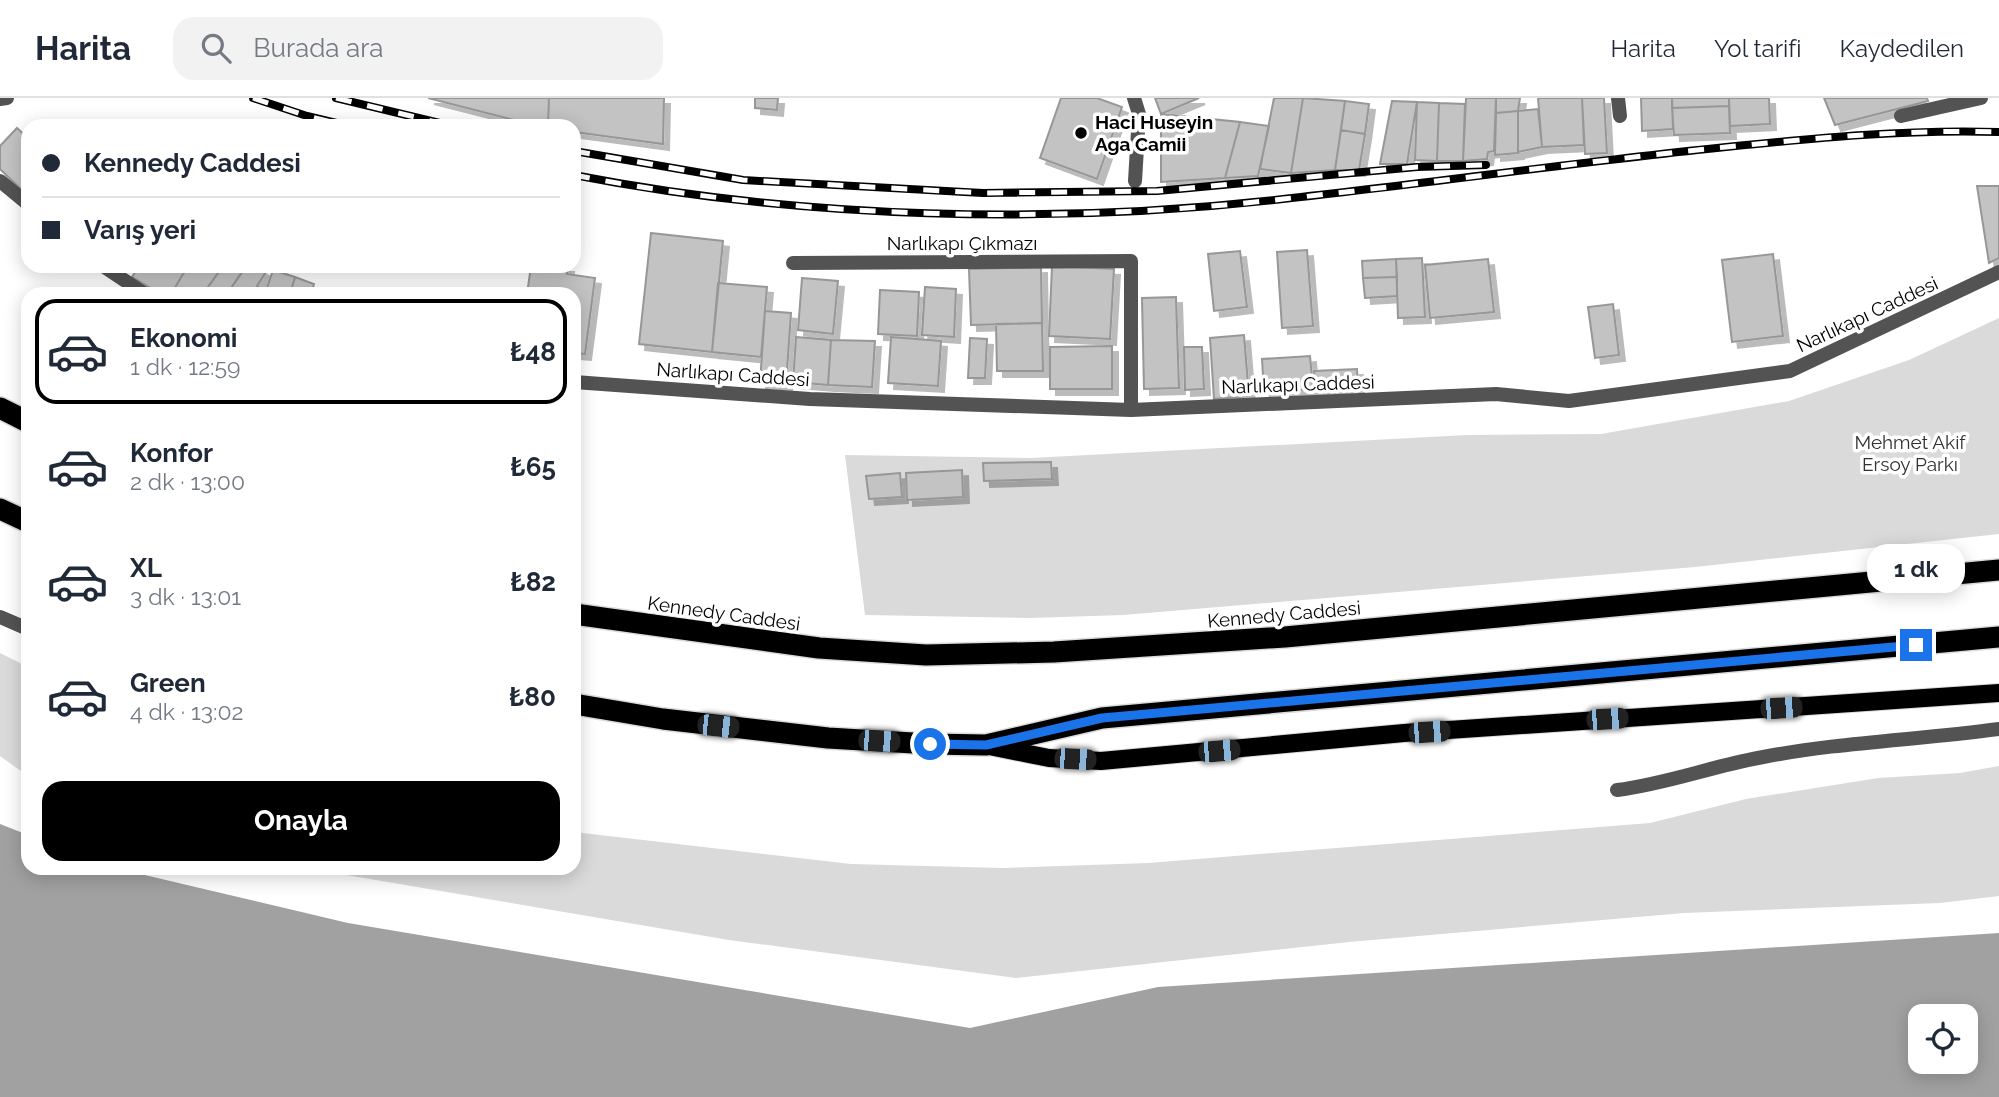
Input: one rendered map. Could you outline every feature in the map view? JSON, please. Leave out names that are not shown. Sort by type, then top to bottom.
[{"type":"highway","points":[[0,408],[21,418]]},
{"type":"highway","points":[[0,509],[21,519]]},
{"type":"highway","name":"Kennedy Caddesi","points":[[581,615],[818,648],[926,655],[1054,653],[1272,639],[1999,570]]},
{"type":"highway","points":[[581,705],[663,719],[828,738],[986,745],[1102,718],[1999,637]]},
{"type":"main road","points":[[986,745],[1049,758],[1101,761],[1418,732],[1999,693]]},
{"type":"street","points":[[0,99],[7,98]]},
{"type":"street","points":[[1134,98],[1139,114],[1135,181]]},
{"type":"street","points":[[1618,98],[1620,116]]},
{"type":"street","points":[[1901,116],[1981,98]]},
{"type":"street","points":[[0,181],[21,198]]},
{"type":"street","name":"Narlıkapı Çıkmazı","points":[[793,263],[1131,261],[1131,410]]},
{"type":"street","name":"Narlıkapı Caddesi","points":[[581,383],[810,399],[1131,410],[1496,394],[1569,401],[1790,371],[1999,272]]},
{"type":"street","points":[[114,273],[134,287]]},
{"type":"street","points":[[0,617],[21,626]]},
{"type":"street","points":[[1617,790],[1660,785],[1757,758],[1859,741],[1999,729]]},
{"type":"green space","name":"Mehmet Akif Ersoy Parkı","points":[[1999,318],[1999,534],[1695,567],[1123,615],[1030,618],[865,615],[845,455],[1031,458],[1467,435],[1601,434],[1789,401],[1909,360]]},
{"type":"green space","points":[[0,653],[21,664],[21,771],[0,756]]},
{"type":"green space","points":[[1999,766],[1999,896],[1940,903],[1684,913],[1349,942],[1016,978],[729,940],[346,875],[581,875],[581,833],[851,864],[1002,868],[1148,863],[1650,823],[1746,799],[1878,778],[1960,773]]},
{"type":"shaded area","points":[[0,824],[21,832],[21,875],[145,875],[348,923],[970,1028],[1158,987],[1999,933],[1999,1097],[0,1097]]},
{"type":"building","points":[[428,98],[549,98],[548,119],[510,119]]},
{"type":"building","points":[[549,98],[664,98],[663,144],[581,133],[581,119],[548,119]]},
{"type":"building","points":[[755,98],[778,98],[777,110],[755,108]]},
{"type":"building","name":"Haci Huseyin Aga Camii","points":[[1061,98],[1097,98],[1122,107],[1097,179],[1040,158]]},
{"type":"building","points":[[1155,98],[1199,98],[1161,114]]},
{"type":"building","points":[[1274,98],[1303,98],[1291,173],[1260,169]]},
{"type":"building","points":[[1303,98],[1345,101],[1335,170],[1291,173]]},
{"type":"building","points":[[1466,98],[1496,98],[1494,151],[1488,152],[1487,159],[1463,161]]},
{"type":"building","points":[[1496,98],[1520,98],[1518,111],[1496,113]]},
{"type":"building","points":[[1538,98],[1582,98],[1584,145],[1542,147]]},
{"type":"building","points":[[1582,98],[1604,98],[1607,153],[1585,154]]},
{"type":"building","points":[[1641,98],[1672,98],[1673,129],[1642,131]]},
{"type":"building","points":[[1672,98],[1729,98],[1729,106],[1672,108]]},
{"type":"building","points":[[1729,98],[1769,98],[1770,124],[1730,126]]},
{"type":"building","points":[[1824,98],[1927,98],[1928,101],[1835,125]]},
{"type":"building","points":[[1345,101],[1369,104],[1365,134],[1341,130]]},
{"type":"building","points":[[1392,101],[1417,102],[1407,164],[1380,164]]},
{"type":"building","points":[[1417,102],[1439,103],[1437,161],[1415,160]]},
{"type":"building","points":[[1439,103],[1465,104],[1463,161],[1437,161]]},
{"type":"building","points":[[1729,106],[1730,133],[1674,135],[1672,108]]},
{"type":"building","points":[[1538,109],[1542,147],[1518,152],[1518,111]]},
{"type":"building","points":[[1518,111],[1518,153],[1495,155],[1496,113]]},
{"type":"building","points":[[1161,114],[1240,122],[1225,178],[1161,182]]},
{"type":"building","points":[[1240,122],[1269,126],[1258,176],[1225,178]]},
{"type":"building","points":[[17,128],[21,132],[21,189],[0,169],[0,146]]},
{"type":"building","points":[[1341,130],[1365,134],[1359,170],[1335,170]]},
{"type":"building","points":[[1977,186],[1999,186],[1999,258],[1989,263]]},
{"type":"building","points":[[651,233],[723,241],[712,352],[639,344]]},
{"type":"building","points":[[1307,250],[1313,326],[1282,328],[1277,252]]},
{"type":"building","points":[[1240,251],[1247,307],[1214,311],[1208,254]]},
{"type":"building","points":[[1773,254],[1783,336],[1732,342],[1722,260]]},
{"type":"building","points":[[1422,258],[1425,317],[1398,318],[1396,259]]},
{"type":"building","points":[[1396,259],[1397,277],[1363,278],[1362,261]]},
{"type":"building","points":[[1488,259],[1494,312],[1430,318],[1425,265]]},
{"type":"building","points":[[1052,266],[1114,269],[1110,339],[1049,336]]},
{"type":"building","points":[[1041,267],[1042,323],[971,325],[969,269]]},
{"type":"building","points":[[135,273],[184,273],[175,287],[149,287],[132,277]]},
{"type":"building","points":[[184,273],[218,273],[208,287],[175,287]]},
{"type":"building","points":[[218,273],[242,273],[232,287],[208,287]]},
{"type":"building","points":[[241,273],[265,273],[259,287],[232,287]]},
{"type":"building","points":[[272,273],[295,277],[292,287],[267,287]]},
{"type":"building","points":[[530,273],[567,273],[595,278],[585,354],[581,354],[581,287],[528,287]]},
{"type":"building","points":[[295,277],[314,284],[313,287],[292,287]]},
{"type":"building","points":[[1397,277],[1397,296],[1365,298],[1363,278]]},
{"type":"building","points":[[802,278],[838,281],[833,334],[798,330]]},
{"type":"building","points":[[718,283],[767,287],[761,357],[712,352]]},
{"type":"building","points":[[925,287],[956,289],[954,337],[922,335]]},
{"type":"building","points":[[880,290],[919,292],[917,336],[878,334]]},
{"type":"building","points":[[1176,297],[1179,388],[1144,389],[1142,298]]},
{"type":"building","points":[[1613,304],[1619,355],[1595,358],[1588,307]]},
{"type":"building","points":[[765,311],[791,313],[786,384],[760,382]]},
{"type":"building","points":[[1042,323],[1043,371],[997,371],[996,324]]},
{"type":"building","points":[[1244,335],[1249,396],[1214,399],[1210,338]]},
{"type":"building","points":[[796,337],[831,340],[828,385],[793,382]]},
{"type":"building","points":[[891,337],[941,341],[938,386],[888,383]]},
{"type":"building","points":[[970,338],[987,339],[985,378],[968,378]]},
{"type":"building","points":[[831,340],[875,341],[872,387],[828,385]]},
{"type":"building","points":[[1112,346],[1112,389],[1050,389],[1050,347]]},
{"type":"building","points":[[1184,347],[1202,347],[1204,389],[1185,390]]},
{"type":"building","points":[[1310,356],[1313,389],[1264,392],[1262,359]]},
{"type":"building","points":[[1357,369],[1358,387],[1315,389],[1314,371]]},
{"type":"building","points":[[1051,462],[1052,479],[984,481],[983,463]]},
{"type":"building","points":[[962,470],[963,497],[907,500],[906,473]]},
{"type":"building","points":[[900,473],[902,497],[869,499],[866,476]]},
{"type":"railway","points":[[253,98],[320,119]]},
{"type":"railway","points":[[336,98],[423,119]]},
{"type":"railway","points":[[581,176],[660,190],[837,209],[1018,214],[1108,212],[1283,199],[1794,140],[1897,133],[1999,132]]},
{"type":"railway","points":[[581,152],[743,180],[983,193],[1157,191],[1417,167],[1486,165]]},
{"type":"place","name":"Haci Huseyin Aga Camii","points":[[1081,133]]},
{"type":"route","points":[[930,744],[986,745],[1048,728],[1102,718],[1916,645]]}]
